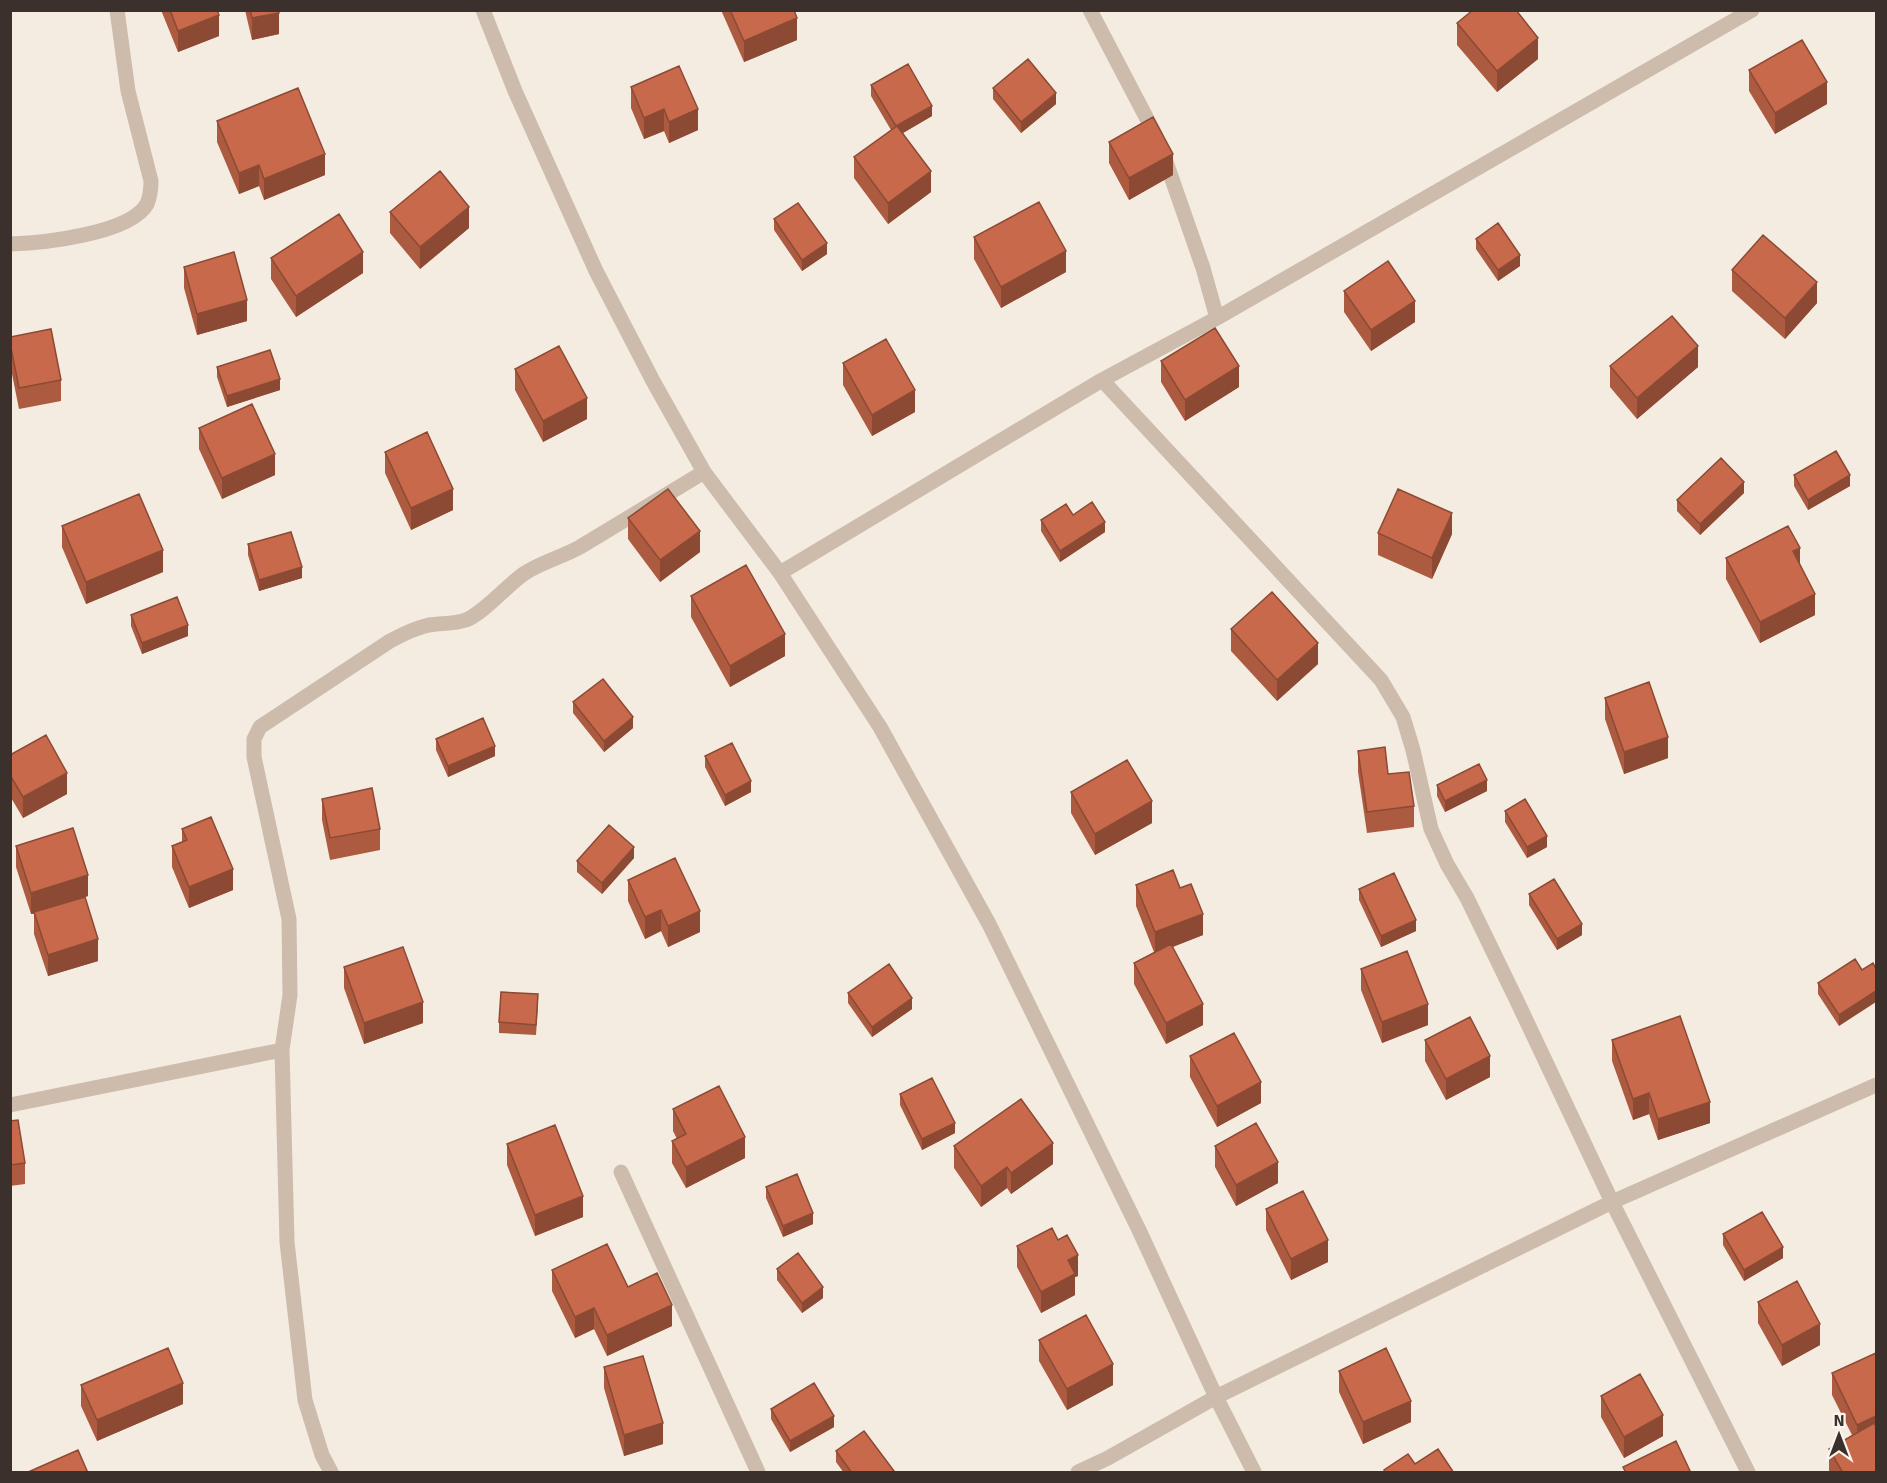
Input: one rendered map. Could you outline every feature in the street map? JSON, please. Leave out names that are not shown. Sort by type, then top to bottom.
[{"type":"street","points":[[10,244],[69,238],[102,231],[126,222],[146,205],[151,181],[128,91],[117,10]]},
{"type":"street","points":[[483,10],[515,91],[596,271],[653,381],[705,472],[780,573],[880,727],[988,924],[1254,1473]]},
{"type":"street","points":[[1090,10],[1152,126],[1173,178],[1217,318]]},
{"type":"street","points":[[780,573],[1102,380],[1217,318],[1752,10]]},
{"type":"street","points":[[1102,380],[1381,680],[1403,717],[1431,829],[1518,1001],[1612,1202],[1748,1473]]},
{"type":"street","points":[[331,1473],[322,1455],[305,1400],[287,1242],[282,1050],[290,996],[289,919],[254,756],[254,740],[260,727],[390,641],[410,631],[430,625],[451,624],[468,619],[524,574],[542,563],[561,557],[580,547],[705,472]]},
{"type":"street","points":[[10,1105],[282,1050]]},
{"type":"street","points":[[1077,1473],[1216,1397],[1612,1202],[1876,1085]]},
{"type":"street","points":[[621,1172],[759,1473]]},
{"type":"building","points":[[170,10],[217,10],[219,15],[178,31]]},
{"type":"building","points":[[250,10],[278,10],[279,13],[252,18]]},
{"type":"building","points":[[730,10],[794,10],[797,18],[744,41]]},
{"type":"building","points":[[1473,10],[1516,10],[1538,38],[1497,71],[1457,23]]},
{"type":"building","points":[[1802,40],[1827,82],[1775,113],[1749,70]]},
{"type":"building","points":[[1028,59],[1056,93],[1021,122],[993,88]]},
{"type":"building","points":[[908,64],[932,106],[896,126],[871,85]]},
{"type":"building","points":[[679,66],[698,109],[669,122],[664,109],[644,118],[631,87]]},
{"type":"building","points":[[298,88],[325,154],[264,179],[259,165],[239,173],[217,121]]},
{"type":"building","points":[[1153,117],[1173,154],[1129,178],[1109,142]]},
{"type":"building","points":[[897,126],[931,171],[888,203],[854,157]]},
{"type":"building","points":[[440,171],[469,207],[420,247],[390,212]]},
{"type":"building","points":[[1039,202],[1066,251],[1001,287],[974,237]]},
{"type":"building","points":[[798,203],[827,243],[802,260],[774,219]]},
{"type":"building","points":[[339,214],[363,252],[296,296],[271,258]]},
{"type":"building","points":[[1498,223],[1520,255],[1498,270],[1476,239]]},
{"type":"building","points":[[1763,235],[1817,282],[1785,318],[1732,270]]},
{"type":"building","points":[[234,252],[247,300],[197,314],[184,267]]},
{"type":"building","points":[[1388,261],[1415,301],[1371,330],[1344,291]]},
{"type":"building","points":[[1672,316],[1698,346],[1637,398],[1610,366]]},
{"type":"building","points":[[1215,328],[1239,366],[1185,400],[1161,361]]},
{"type":"building","points":[[51,329],[61,380],[19,388],[10,337]]},
{"type":"building","points":[[886,339],[915,390],[872,415],[843,363]]},
{"type":"building","points":[[559,346],[587,398],[543,421],[515,369]]},
{"type":"building","points":[[270,350],[280,379],[227,396],[217,367]]},
{"type":"building","points":[[252,404],[275,454],[222,478],[199,428]]},
{"type":"building","points":[[427,432],[453,489],[411,508],[385,452]]},
{"type":"building","points":[[1836,451],[1850,475],[1808,500],[1794,475]]},
{"type":"building","points":[[1721,458],[1744,482],[1700,524],[1677,500]]},
{"type":"building","points":[[668,489],[700,531],[660,560],[628,518]]},
{"type":"building","points":[[1398,489],[1452,513],[1432,558],[1378,533]]},
{"type":"building","points":[[139,494],[163,550],[86,582],[62,526]]},
{"type":"building","points":[[1092,502],[1105,522],[1060,551],[1041,520],[1066,504],[1073,515]]},
{"type":"building","points":[[1788,526],[1800,548],[1793,551],[1815,594],[1760,622],[1726,558]]},
{"type":"building","points":[[291,532],[302,567],[259,580],[248,544]]},
{"type":"building","points":[[746,565],[785,634],[730,666],[691,596]]},
{"type":"building","points":[[1272,592],[1318,643],[1277,680],[1231,629]]},
{"type":"building","points":[[177,597],[188,625],[142,643],[131,615]]},
{"type":"building","points":[[603,679],[633,717],[604,741],[573,702]]},
{"type":"building","points":[[1649,682],[1668,737],[1624,752],[1605,698]]},
{"type":"building","points":[[483,718],[495,746],[448,766],[436,739]]},
{"type":"building","points":[[46,735],[67,773],[23,797],[10,775],[10,755]]},
{"type":"building","points":[[732,743],[751,781],[725,795],[705,756]]},
{"type":"building","points":[[1385,747],[1388,774],[1409,772],[1414,806],[1367,812],[1358,751]]},
{"type":"building","points":[[1127,760],[1152,801],[1095,834],[1071,792]]},
{"type":"building","points":[[1479,764],[1487,780],[1445,801],[1437,785]]},
{"type":"building","points":[[372,788],[380,829],[330,838],[322,799]]},
{"type":"building","points":[[1525,799],[1547,836],[1527,847],[1505,811]]},
{"type":"building","points":[[211,817],[233,869],[189,887],[172,846],[187,840],[182,829]]},
{"type":"building","points":[[609,825],[634,847],[602,883],[577,861]]},
{"type":"building","points":[[73,828],[88,875],[31,893],[16,846]]},
{"type":"building","points":[[675,858],[700,911],[668,926],[661,910],[645,917],[628,880]]},
{"type":"building","points":[[1173,870],[1180,888],[1191,884],[1203,914],[1155,932],[1136,885]]},
{"type":"building","points":[[1394,873],[1416,920],[1381,936],[1359,889]]},
{"type":"building","points":[[1554,879],[1582,924],[1557,939],[1529,894]]},
{"type":"building","points":[[85,897],[98,939],[48,955],[34,912]]},
{"type":"building","points":[[1171,944],[1203,1004],[1166,1023],[1134,963]]},
{"type":"building","points":[[403,947],[423,1002],[364,1023],[344,967]]},
{"type":"building","points":[[1407,951],[1428,1004],[1382,1022],[1361,969]]},
{"type":"building","points":[[1855,959],[1862,970],[1873,963],[1876,969],[1876,991],[1839,1015],[1818,983]]},
{"type":"building","points":[[889,964],[912,998],[872,1027],[848,993]]},
{"type":"building","points":[[501,992],[538,994],[536,1025],[499,1022]]},
{"type":"building","points":[[1680,1016],[1710,1102],[1658,1119],[1649,1093],[1633,1099],[1612,1040]]},
{"type":"building","points":[[1470,1017],[1490,1056],[1446,1079],[1425,1040]]},
{"type":"building","points":[[1234,1033],[1261,1082],[1217,1106],[1190,1056]]},
{"type":"building","points":[[932,1078],[955,1123],[922,1139],[900,1094]]},
{"type":"building","points":[[719,1086],[745,1137],[686,1167],[672,1141],[686,1134],[673,1109]]},
{"type":"building","points":[[1021,1099],[1053,1143],[1011,1173],[1007,1167],[981,1186],[954,1146]]},
{"type":"building","points":[[18,1120],[25,1163],[10,1165],[10,1121]]},
{"type":"building","points":[[1256,1123],[1278,1162],[1236,1185],[1215,1146]]},
{"type":"building","points":[[555,1125],[583,1196],[535,1215],[507,1144]]},
{"type":"building","points":[[797,1174],[813,1213],[783,1226],[766,1187]]},
{"type":"building","points":[[1303,1191],[1328,1240],[1291,1259],[1266,1209]]},
{"type":"building","points":[[1762,1212],[1783,1247],[1744,1270],[1723,1234]]},
{"type":"building","points":[[1052,1228],[1058,1240],[1067,1235],[1078,1255],[1068,1260],[1075,1274],[1041,1292],[1017,1246]]},
{"type":"building","points":[[607,1244],[628,1287],[657,1273],[672,1305],[607,1335],[594,1308],[575,1317],[552,1270]]},
{"type":"building","points":[[798,1253],[823,1287],[802,1303],[777,1269]]},
{"type":"building","points":[[1797,1281],[1820,1324],[1782,1345],[1758,1302]]},
{"type":"building","points":[[1086,1315],[1113,1364],[1067,1389],[1039,1340]]},
{"type":"building","points":[[168,1348],[183,1383],[97,1420],[81,1385]]},
{"type":"building","points":[[1386,1348],[1411,1401],[1363,1422],[1339,1371]]},
{"type":"building","points":[[1876,1353],[1876,1416],[1857,1425],[1832,1373]]},
{"type":"building","points":[[643,1356],[663,1423],[624,1435],[604,1367]]},
{"type":"building","points":[[1640,1374],[1663,1415],[1624,1437],[1601,1396]]},
{"type":"building","points":[[814,1383],[834,1416],[790,1441],[771,1409]]},
{"type":"building","points":[[1874,1423],[1876,1427],[1876,1473],[1843,1473],[1829,1449]]},
{"type":"building","points":[[864,1431],[894,1471],[892,1473],[852,1473],[836,1451]]},
{"type":"building","points":[[1676,1441],[1691,1473],[1626,1473],[1623,1467]]},
{"type":"building","points":[[1438,1449],[1454,1473],[1386,1473],[1384,1470],[1408,1454],[1415,1464]]},
{"type":"building","points":[[78,1450],[88,1473],[26,1473]]}]
